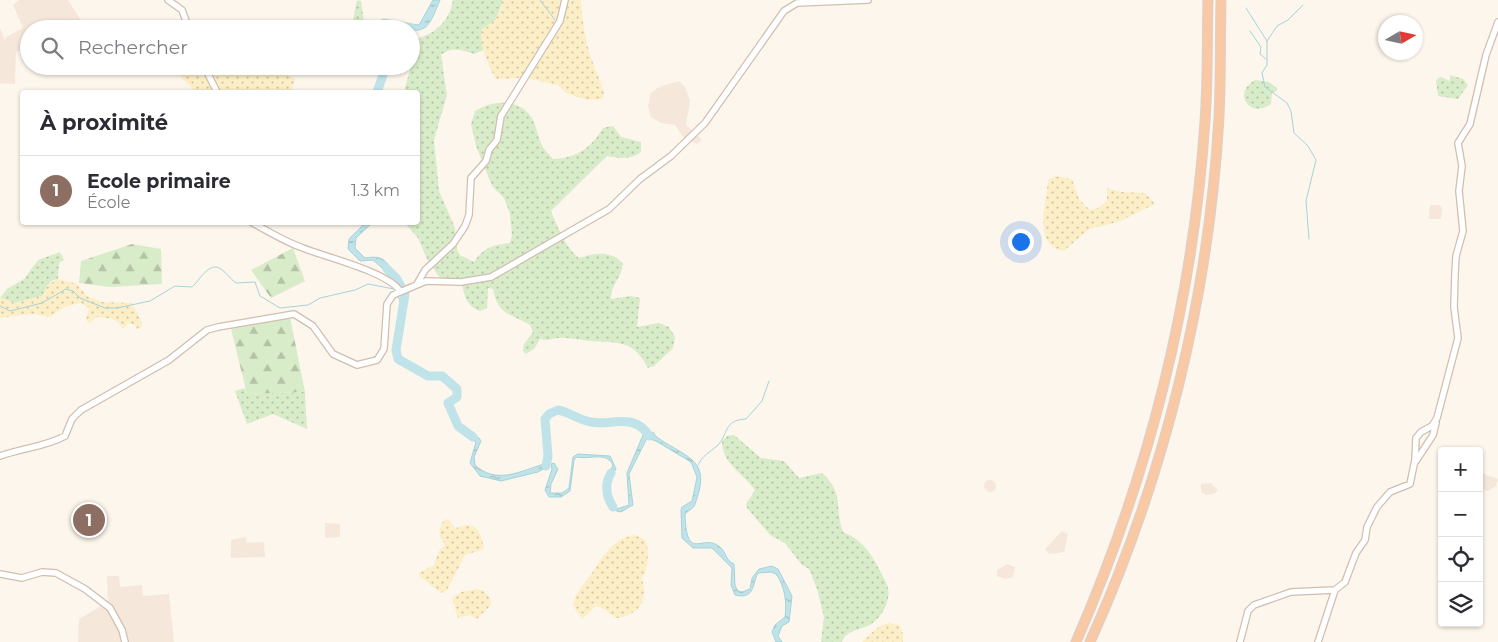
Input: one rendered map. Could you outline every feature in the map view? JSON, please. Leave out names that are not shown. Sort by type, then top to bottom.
[{"type":"highway","points":[[1076,642],[1100,587],[1146,451],[1181,310],[1190,254],[1205,120],[1208,0]]},
{"type":"highway","points":[[1090,642],[1112,591],[1157,461],[1191,333],[1214,177],[1219,117],[1221,0]]},
{"type":"street","points":[[168,0],[182,10],[186,20]]},
{"type":"street","points":[[416,284],[425,270],[453,244],[465,226],[469,215],[471,178],[486,160],[489,150],[497,140],[501,116],[560,21],[565,0]]},
{"type":"street","points":[[0,456],[24,448],[42,446],[65,436],[72,419],[82,410],[111,391],[148,373],[169,360],[207,330],[218,327],[294,314],[313,326],[333,354],[357,366],[376,360],[384,349],[387,304],[393,295],[426,281],[461,282],[491,277],[596,218],[640,179],[670,156],[704,123],[784,11],[797,3],[868,0]]},
{"type":"street","points":[[1414,463],[1433,435],[1458,338],[1454,307],[1456,256],[1462,231],[1459,191],[1462,166],[1458,143],[1470,124],[1486,55],[1498,22]]},
{"type":"street","points":[[208,75],[216,90]]},
{"type":"street","points":[[257,225],[301,248],[342,261],[388,280],[397,286],[400,291]]},
{"type":"street","points":[[1240,642],[1248,611],[1254,604],[1291,592],[1335,590],[1346,582],[1356,553],[1367,535],[1367,528],[1377,506],[1390,492],[1410,484],[1417,434],[1432,426],[1437,418]]},
{"type":"street","points":[[0,574],[22,578],[42,572],[56,572],[85,588],[110,608],[122,630],[125,642]]},
{"type":"street","points":[[1318,642],[1335,590]]},
{"type":"shaded area","points":[[19,0],[68,0],[81,20],[20,21],[13,5]]},
{"type":"shaded area","points":[[0,28],[5,41],[6,37],[20,30],[20,50],[16,52],[15,84],[0,83]]},
{"type":"shaded area","points":[[679,81],[685,87],[690,101],[686,125],[702,140],[697,144],[684,138],[675,125],[661,123],[651,117],[648,106],[651,93],[659,87]]},
{"type":"shaded area","points":[[1430,205],[1439,205],[1442,208],[1441,219],[1429,219]]},
{"type":"shaded area","points":[[1483,474],[1498,479],[1496,486],[1488,491],[1483,490]]},
{"type":"shaded area","points":[[988,480],[992,480],[996,486],[992,492],[988,492],[984,488],[984,484]]},
{"type":"shaded area","points":[[1211,483],[1218,490],[1214,494],[1207,495],[1201,492],[1201,484]]},
{"type":"shaded area","points":[[325,523],[340,524],[340,537],[325,538]]},
{"type":"shaded area","points":[[1062,531],[1068,534],[1064,552],[1049,554],[1045,549]]},
{"type":"shaded area","points":[[246,537],[247,543],[264,542],[265,557],[231,558],[231,540]]},
{"type":"shaded area","points":[[1007,564],[1015,567],[1013,577],[1005,579],[997,576],[997,570]]},
{"type":"shaded area","points":[[107,576],[119,576],[120,587],[142,585],[143,596],[169,594],[174,642],[78,642],[79,619],[108,602]]},
{"type":"green space","points":[[357,0],[361,1],[364,20],[353,20]]},
{"type":"green space","points":[[453,0],[503,0],[496,20],[482,29],[484,50],[474,54],[461,50],[449,50],[441,55],[447,95],[434,140],[439,191],[455,228],[457,250],[460,255],[474,262],[485,250],[510,243],[512,235],[510,214],[504,198],[492,186],[476,146],[471,124],[475,111],[495,103],[517,105],[532,118],[543,147],[553,159],[569,157],[583,151],[594,141],[603,128],[613,126],[621,137],[641,142],[641,152],[637,155],[621,158],[607,156],[551,211],[566,243],[579,258],[603,254],[614,256],[623,264],[621,273],[612,290],[611,299],[631,296],[640,298],[637,327],[659,323],[669,327],[675,337],[673,348],[654,366],[648,368],[637,352],[624,344],[570,338],[540,339],[534,349],[526,354],[523,351],[524,344],[533,332],[530,325],[501,309],[493,289],[488,288],[487,308],[480,311],[475,309],[467,300],[461,282],[442,281],[427,259],[418,238],[407,225],[420,225],[420,90],[405,90],[405,87],[409,75],[420,75],[420,38],[439,27],[444,22]]},
{"type":"green space","points":[[1450,75],[1463,79],[1468,85],[1458,99],[1438,96],[1436,80],[1441,77],[1450,81]]},
{"type":"green space","points":[[1255,80],[1269,82],[1277,88],[1277,91],[1272,93],[1271,104],[1264,108],[1257,109],[1251,107],[1244,98],[1248,86]]},
{"type":"green space","points":[[132,244],[161,249],[162,284],[110,287],[79,283],[81,261]]},
{"type":"green space","points":[[293,248],[305,281],[271,298],[251,270]]},
{"type":"green space","points":[[60,252],[64,260],[59,263],[58,279],[51,281],[42,296],[15,303],[0,298],[7,289],[24,279],[38,260]]},
{"type":"green space","points":[[290,317],[305,392],[247,394],[230,325]]},
{"type":"green space","points":[[245,388],[247,394],[305,392],[307,429],[273,414],[247,424],[235,391]]},
{"type":"green space","points":[[734,435],[761,458],[784,461],[799,478],[822,473],[829,481],[834,488],[838,501],[840,523],[843,532],[864,546],[871,555],[888,588],[888,599],[884,610],[872,624],[849,633],[842,642],[821,642],[824,617],[817,589],[809,569],[802,565],[785,543],[770,535],[747,508],[746,504],[755,490],[729,462],[723,449],[722,441],[727,436]]},
{"type":"sand","points":[[503,0],[581,0],[590,56],[603,89],[603,99],[587,100],[566,93],[558,85],[525,78],[495,79],[485,54],[481,35],[482,29],[496,20]]},
{"type":"sand","points":[[179,75],[287,75],[295,79],[292,90],[194,90]]},
{"type":"sand","points":[[1055,176],[1072,179],[1079,199],[1090,210],[1098,208],[1107,201],[1107,188],[1121,192],[1146,193],[1155,204],[1118,222],[1089,229],[1064,251],[1054,247],[1047,241],[1044,232],[1043,222],[1048,180]]},
{"type":"sand","points":[[58,279],[77,284],[87,296],[102,302],[132,303],[141,320],[142,327],[137,329],[135,325],[128,323],[123,329],[115,320],[96,317],[89,324],[86,319],[89,308],[81,303],[67,306],[50,317],[33,314],[0,318],[0,297],[15,303],[42,296],[45,294],[46,286]]},
{"type":"sand","points":[[445,519],[449,520],[455,528],[467,525],[475,527],[480,533],[484,549],[465,555],[447,590],[441,593],[419,576],[419,573],[434,565],[439,551],[445,544],[440,538],[439,532]]},
{"type":"sand","points":[[635,535],[645,540],[648,554],[642,578],[644,595],[638,609],[617,618],[596,606],[582,619],[573,606],[579,590],[613,545],[620,540]]},
{"type":"sand","points":[[477,589],[484,591],[490,598],[491,605],[477,619],[469,615],[458,618],[452,598],[461,592]]},
{"type":"sand","points":[[888,623],[899,625],[903,634],[903,642],[862,642],[877,628]]},
{"type":"water","points":[[433,0],[440,0],[427,26],[420,30],[420,23]]},
{"type":"water","points":[[363,225],[370,225],[356,238],[355,248],[365,258],[376,257],[384,260],[396,276],[395,279],[373,260],[360,261],[348,249],[349,239]]},
{"type":"water","points":[[465,431],[481,441],[474,457],[475,465],[483,471],[491,474],[509,475],[544,464],[547,467],[538,472],[501,481],[480,476],[470,463],[476,442],[463,433]]},
{"type":"water","points":[[653,432],[658,438],[691,459],[700,472],[701,480],[695,504],[685,515],[686,530],[692,543],[713,543],[722,549],[734,564],[735,586],[738,591],[742,592],[750,589],[752,578],[759,569],[772,566],[778,569],[792,596],[789,622],[782,626],[778,636],[782,642],[776,642],[772,632],[775,625],[785,617],[786,612],[783,589],[776,574],[771,572],[758,573],[752,590],[749,593],[741,596],[735,595],[731,585],[732,568],[712,548],[693,548],[682,538],[681,510],[682,507],[692,501],[697,477],[691,462],[656,441],[647,438],[629,474],[633,505],[621,512],[616,511],[610,506],[609,498],[617,509],[629,505],[627,473],[643,435]]},
{"type":"water","points":[[578,454],[610,456],[616,469],[608,483],[605,482],[613,465],[610,461],[602,457],[577,457],[574,460],[570,491],[561,497],[549,497],[545,490],[552,469],[551,464],[554,463],[558,469],[551,484],[550,493],[562,493],[569,488],[573,457]]},
{"type":"waterway","points":[[540,0],[555,20]]},
{"type":"waterway","points":[[1267,41],[1277,26],[1288,20],[1303,5]]},
{"type":"waterway","points":[[1246,8],[1267,41],[1267,65],[1262,73],[1265,87],[1287,103],[1291,111],[1294,133],[1308,146],[1316,160],[1306,201],[1309,239]]},
{"type":"waterway","points":[[1250,31],[1261,47],[1260,54],[1266,59]]},
{"type":"waterway","points":[[378,90],[383,75]]},
{"type":"waterway","points":[[0,306],[10,311],[42,303],[66,289],[73,291],[80,298],[105,308],[117,308],[150,301],[175,286],[192,287],[205,272],[213,267],[221,269],[236,283],[255,282],[260,296],[280,308],[308,305],[320,298],[355,290],[368,284],[394,289]]},
{"type":"waterway","points":[[387,269],[397,279],[405,294],[396,350],[398,359],[428,376],[442,376],[457,389],[457,397],[448,403],[458,426],[473,437]]},
{"type":"waterway","points":[[398,296],[402,306]]},
{"type":"waterway","points":[[698,465],[704,456],[721,441],[727,428],[733,422],[746,419],[762,401],[769,381]]},
{"type":"waterway","points":[[546,466],[548,456],[545,419],[549,414],[558,410],[591,422],[630,422],[637,424],[649,436]]},
{"type":"waterway","points":[[611,473],[607,482],[607,490],[613,507]]},
{"type":"place","name":"Ecole primaire","points":[[89,520]]}]
